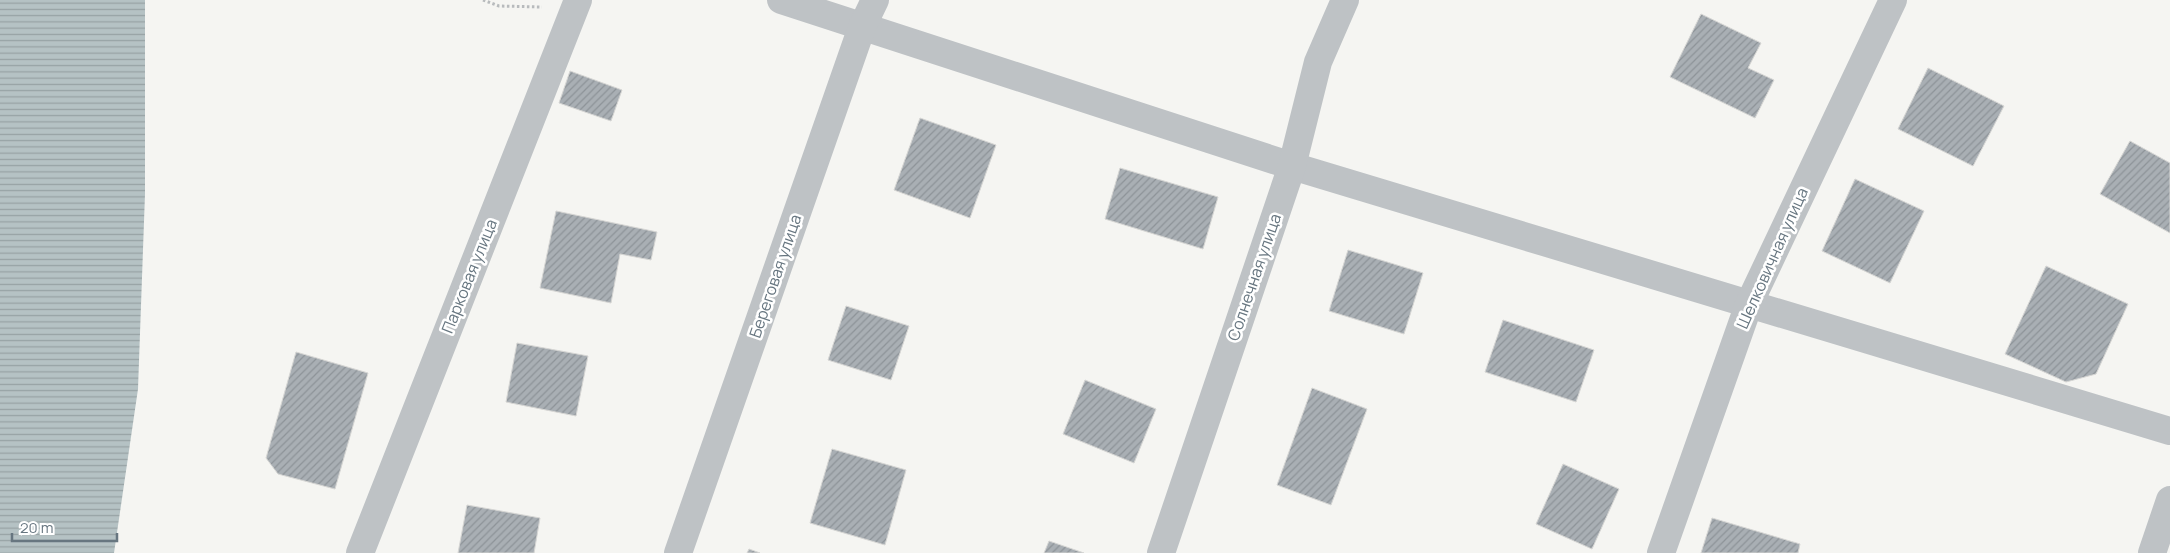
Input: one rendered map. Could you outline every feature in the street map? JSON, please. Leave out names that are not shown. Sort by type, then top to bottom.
[{"type":"street","points":[[781,0],[1292,166],[2170,431]]},
{"type":"street","name":"Береговая улица","points":[[678,553],[862,27],[875,0]]},
{"type":"street","name":"Солнечная улица","points":[[1161,553],[1292,166],[1318,62],[1345,0]]},
{"type":"street","name":"Шелковичная улица","points":[[1661,553],[1749,304],[1893,0]]},
{"type":"street","name":"Парковая улица","points":[[360,553],[577,4]]},
{"type":"street","points":[[2152,553],[2170,500]]},
{"type":"path","points":[[483,0],[499,6],[577,4]]},
{"type":"shaded area","points":[[0,0],[145,0],[145,194],[138,389],[114,553],[0,553]]},
{"type":"building","points":[[1701,14],[1761,43],[1748,68],[1774,80],[1755,118],[1670,77]]},
{"type":"building","points":[[1928,68],[2004,106],[1973,166],[1898,129]]},
{"type":"building","points":[[570,71],[622,90],[611,121],[559,103]]},
{"type":"building","points":[[920,118],[996,145],[970,218],[894,190]]},
{"type":"building","points":[[2130,141],[2170,163],[2170,233],[2100,194]]},
{"type":"building","points":[[1120,168],[1218,197],[1203,249],[1105,219]]},
{"type":"building","points":[[1855,179],[1924,211],[1890,283],[1822,251]]},
{"type":"building","points":[[556,211],[657,232],[651,260],[620,254],[611,303],[540,288]]},
{"type":"building","points":[[1348,250],[1423,273],[1404,334],[1329,311]]},
{"type":"building","points":[[2046,266],[2128,304],[2096,374],[2066,382],[2005,354]]},
{"type":"building","points":[[846,306],[909,326],[891,380],[828,360]]},
{"type":"building","points":[[1503,320],[1594,350],[1576,402],[1485,372]]},
{"type":"building","points":[[517,343],[588,356],[576,416],[506,402]]},
{"type":"building","points":[[296,352],[368,373],[335,489],[278,474],[266,458]]},
{"type":"building","points":[[1085,380],[1156,409],[1134,463],[1063,434]]},
{"type":"building","points":[[1312,388],[1367,409],[1331,505],[1277,485]]},
{"type":"building","points":[[832,449],[906,470],[885,545],[810,523]]},
{"type":"building","points":[[1563,464],[1619,489],[1592,549],[1536,524]]},
{"type":"building","points":[[467,505],[540,518],[534,553],[458,553]]},
{"type":"building","points":[[1712,518],[1800,544],[1798,553],[1701,553]]},
{"type":"building","points":[[1049,541],[1084,553],[1044,553]]},
{"type":"building","points":[[749,549],[760,553],[747,553]]}]
